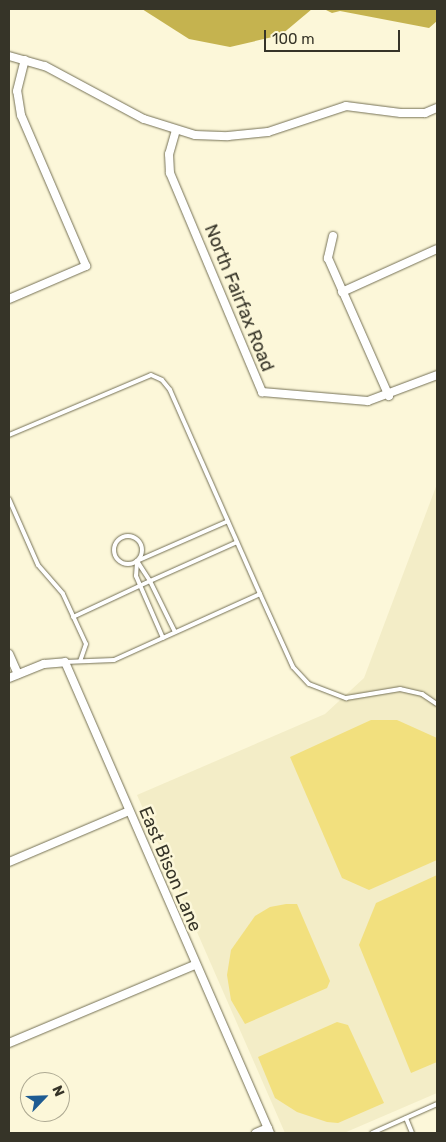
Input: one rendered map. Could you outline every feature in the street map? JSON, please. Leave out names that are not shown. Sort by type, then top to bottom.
[{"type":"street","points":[[9,56],[45,66],[144,119],[176,130],[228,136],[268,132],[346,106],[401,113],[425,113],[437,108]]},
{"type":"street","points":[[9,299],[86,266],[21,115],[17,92],[25,60]]},
{"type":"street","name":"North Fairfax Road","points":[[176,130],[169,154],[170,173],[262,392],[368,401],[389,396],[437,375]]},
{"type":"street","points":[[332,236],[328,258],[389,396]]},
{"type":"street","points":[[342,292],[437,248]]},
{"type":"street","points":[[9,654],[18,674]]},
{"type":"street","points":[[9,678],[44,664],[65,662]]},
{"type":"street","name":"East Bison Lane","points":[[65,662],[195,965],[269,1131]]},
{"type":"street","points":[[9,862],[129,811]]},
{"type":"street","points":[[9,1044],[195,965]]},
{"type":"street","points":[[256,1133],[269,1131]]},
{"type":"lane","points":[[9,435],[151,375],[162,380],[170,390],[293,667],[309,684],[346,698],[400,689],[422,694],[437,704]]},
{"type":"lane","points":[[9,499],[38,565],[63,594],[86,644],[80,661]]},
{"type":"lane","points":[[162,638],[136,576],[137,561],[142,553],[141,544],[134,537],[120,537],[113,549],[116,558],[123,564],[137,561],[228,522]]},
{"type":"lane","points":[[73,617],[237,542]]},
{"type":"lane","points":[[137,561],[150,581],[175,632]]},
{"type":"lane","points":[[65,662],[114,660],[260,594]]},
{"type":"lane","points":[[372,1133],[437,1104]]},
{"type":"lane","points":[[406,1118],[412,1133]]},
{"type":"shaded area","points":[[142,9],[312,9],[281,35],[230,47],[189,39]]},
{"type":"shaded area","points":[[324,9],[437,9],[437,21],[429,28],[340,11],[332,13]]},
{"type":"shaded area","points":[[437,484],[437,1093],[344,1133],[285,1133],[137,795],[325,714],[364,678]]},
{"type":"shaded area","points":[[371,720],[397,720],[437,738],[437,860],[369,890],[342,878],[290,757]]},
{"type":"shaded area","points":[[437,875],[437,1062],[411,1073],[359,945],[376,903]]},
{"type":"shaded area","points":[[297,904],[330,981],[327,988],[245,1024],[231,1000],[227,975],[231,950],[255,916],[270,907]]},
{"type":"shaded area","points":[[337,1022],[348,1025],[384,1103],[338,1123],[327,1122],[297,1112],[275,1098],[258,1057]]}]
